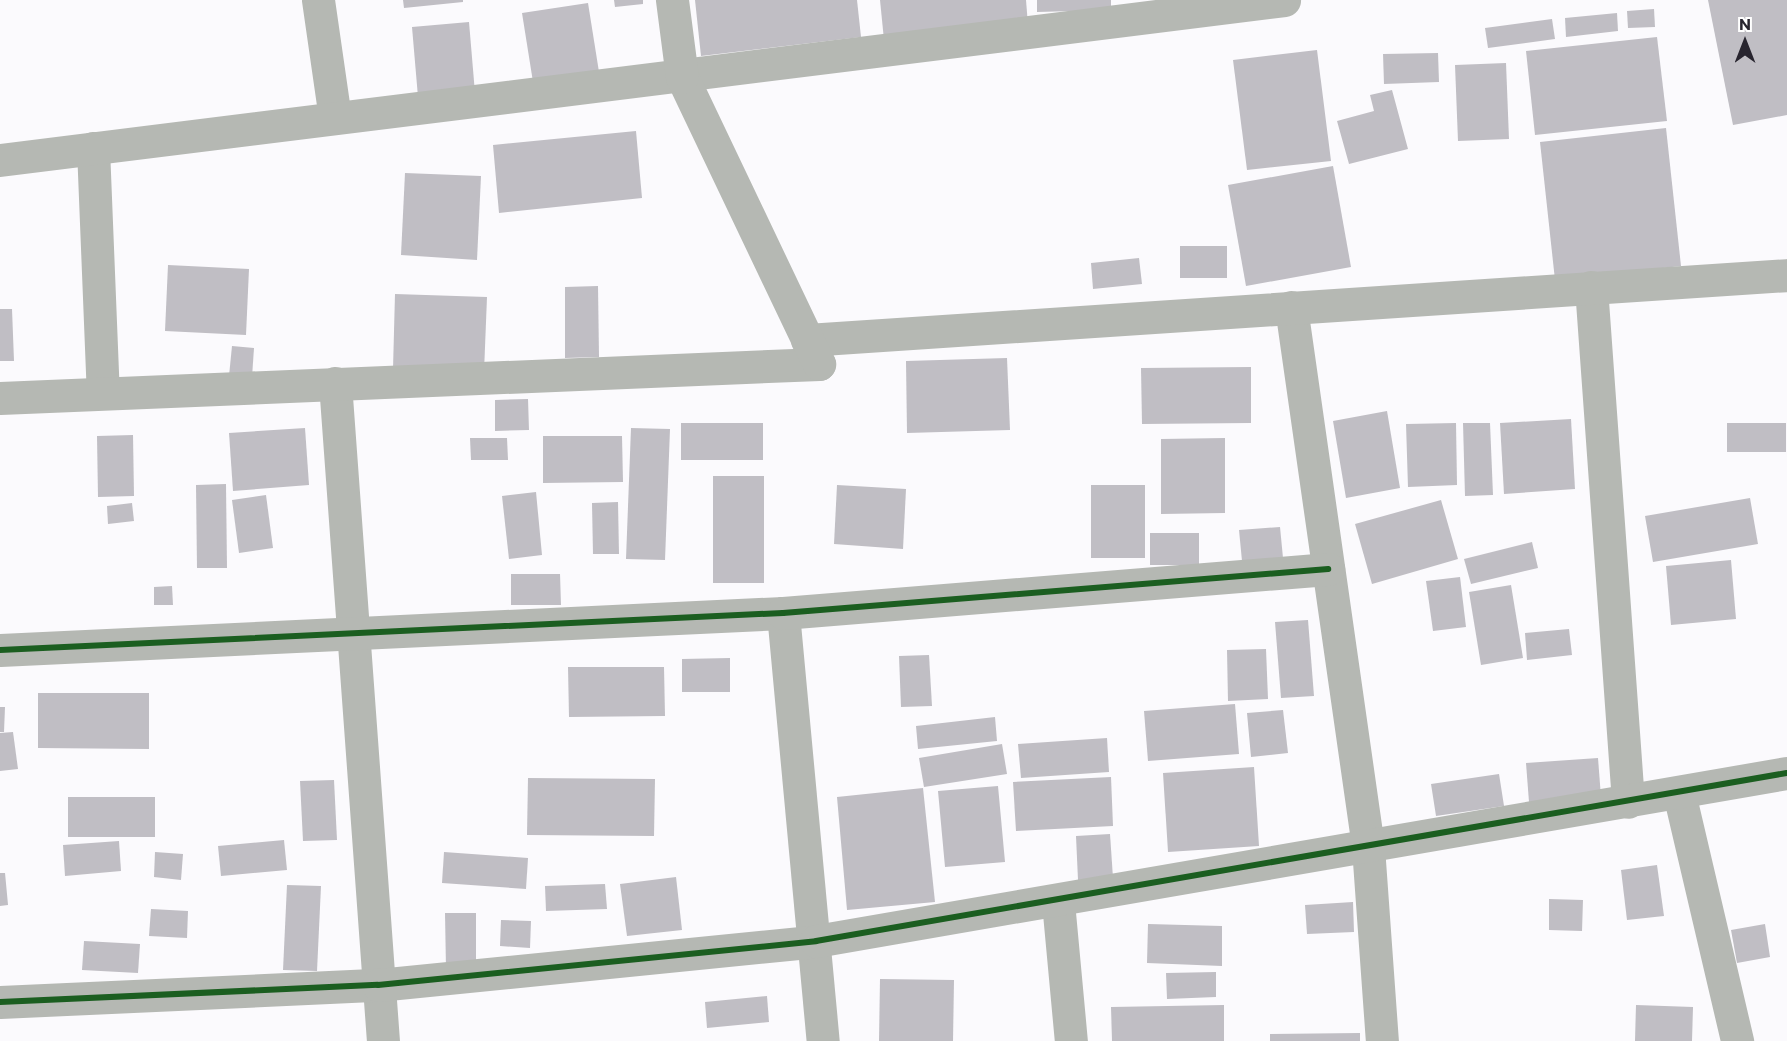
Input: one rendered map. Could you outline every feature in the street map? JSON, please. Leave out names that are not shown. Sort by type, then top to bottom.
[{"type":"street","points":[[318,0],[335,118]]},
{"type":"street","points":[[0,398],[819,364],[682,77],[672,0]]},
{"type":"street","points":[[0,160],[682,77],[1159,9],[1284,0]]},
{"type":"street","points":[[93,148],[103,393]]},
{"type":"street","points":[[807,340],[1787,275]]},
{"type":"street","points":[[1591,288],[1628,802]]},
{"type":"street","points":[[1291,307],[1368,847],[1382,1041]]},
{"type":"street","points":[[335,383],[383,1041]]},
{"type":"street","points":[[0,650],[353,636],[783,613],[1328,569]]},
{"type":"street","points":[[783,613],[816,941],[823,1041]]},
{"type":"street","points":[[0,1002],[378,985],[816,941],[1058,902],[1787,773]]},
{"type":"street","points":[[1679,793],[1737,1041]]},
{"type":"street","points":[[1058,902],[1071,1041]]},
{"type":"building","points":[[403,0],[463,0],[463,2],[404,8]]},
{"type":"building","points":[[614,0],[643,0],[643,4],[615,7]]},
{"type":"building","points":[[695,0],[857,0],[861,37],[701,56]]},
{"type":"building","points":[[880,0],[1026,0],[1028,25],[884,40]]},
{"type":"building","points":[[1037,0],[1111,0],[1111,10],[1037,12]]},
{"type":"building","points":[[1708,0],[1787,0],[1787,115],[1733,125]]},
{"type":"building","points":[[588,3],[599,72],[533,82],[522,13]]},
{"type":"building","points":[[1654,9],[1655,27],[1628,28],[1627,11]]},
{"type":"building","points":[[1617,13],[1618,31],[1566,37],[1565,18]]},
{"type":"building","points":[[1552,19],[1555,39],[1488,48],[1485,28]]},
{"type":"building","points":[[469,22],[475,93],[418,97],[412,27]]},
{"type":"building","points":[[1657,37],[1667,121],[1535,135],[1526,51]]},
{"type":"building","points":[[1317,50],[1331,161],[1247,170],[1233,60]]},
{"type":"building","points":[[1438,53],[1439,82],[1384,84],[1383,54]]},
{"type":"building","points":[[1506,63],[1509,139],[1458,141],[1455,65]]},
{"type":"building","points":[[1392,90],[1408,149],[1349,164],[1337,121],[1374,111],[1370,95]]},
{"type":"building","points":[[1666,128],[1681,266],[1555,280],[1540,142]]},
{"type":"building","points":[[636,131],[642,198],[499,213],[493,145]]},
{"type":"building","points":[[1333,166],[1351,267],[1246,286],[1228,185]]},
{"type":"building","points":[[405,173],[481,176],[477,260],[401,255]]},
{"type":"building","points":[[1180,246],[1227,246],[1227,278],[1180,278]]},
{"type":"building","points":[[1139,258],[1142,284],[1093,289],[1091,263]]},
{"type":"building","points":[[168,265],[249,269],[246,335],[165,331]]},
{"type":"building","points":[[598,286],[599,357],[565,358],[565,287]]},
{"type":"building","points":[[395,294],[487,297],[484,372],[393,369]]},
{"type":"building","points":[[0,309],[12,309],[14,361],[0,361]]},
{"type":"building","points":[[232,346],[254,348],[252,377],[229,376]]},
{"type":"building","points":[[1007,358],[1010,430],[907,433],[906,361]]},
{"type":"building","points":[[1251,367],[1251,423],[1142,424],[1141,368]]},
{"type":"building","points":[[528,399],[529,430],[495,431],[495,400]]},
{"type":"building","points":[[1387,411],[1400,488],[1346,498],[1333,421]]},
{"type":"building","points":[[1571,419],[1575,489],[1504,494],[1500,423]]},
{"type":"building","points":[[681,423],[763,423],[763,460],[681,460]]},
{"type":"building","points":[[1456,423],[1457,485],[1408,487],[1406,424]]},
{"type":"building","points":[[1463,423],[1490,423],[1493,495],[1465,496]]},
{"type":"building","points":[[1727,423],[1786,423],[1786,452],[1727,452]]},
{"type":"building","points":[[305,428],[309,485],[233,491],[229,433]]},
{"type":"building","points":[[631,428],[670,429],[665,560],[626,559]]},
{"type":"building","points":[[133,435],[134,496],[98,497],[97,436]]},
{"type":"building","points":[[543,436],[622,436],[623,482],[543,483]]},
{"type":"building","points":[[470,438],[507,438],[508,460],[471,460]]},
{"type":"building","points":[[1225,438],[1225,513],[1161,514],[1161,439]]},
{"type":"building","points":[[713,476],[764,476],[764,583],[713,583]]},
{"type":"building","points":[[226,484],[227,568],[197,568],[196,485]]},
{"type":"building","points":[[837,485],[906,489],[903,549],[834,544]]},
{"type":"building","points":[[1091,485],[1145,485],[1145,558],[1091,558]]},
{"type":"building","points":[[536,492],[542,555],[509,559],[502,496]]},
{"type":"building","points":[[266,495],[273,548],[239,553],[232,500]]},
{"type":"building","points":[[1750,498],[1758,544],[1653,562],[1645,516]]},
{"type":"building","points":[[1441,500],[1458,559],[1372,584],[1355,524]]},
{"type":"building","points":[[618,502],[619,554],[593,554],[592,503]]},
{"type":"building","points":[[132,503],[134,521],[108,524],[107,506]]},
{"type":"building","points":[[1280,527],[1283,558],[1242,561],[1239,530]]},
{"type":"building","points":[[1150,533],[1199,533],[1199,565],[1150,565]]},
{"type":"building","points":[[1532,542],[1538,568],[1471,584],[1464,559]]},
{"type":"building","points":[[1731,560],[1736,619],[1671,625],[1666,566]]},
{"type":"building","points":[[511,574],[560,574],[561,605],[511,605]]},
{"type":"building","points":[[1460,577],[1466,627],[1433,631],[1426,581]]},
{"type":"building","points":[[1511,585],[1523,658],[1481,665],[1469,592]]},
{"type":"building","points":[[172,586],[173,605],[154,605],[154,587]]},
{"type":"building","points":[[1308,620],[1314,696],[1281,698],[1275,622]]},
{"type":"building","points":[[1569,629],[1572,655],[1527,660],[1525,633]]},
{"type":"building","points":[[1266,649],[1268,699],[1228,701],[1227,650]]},
{"type":"building","points":[[929,655],[932,706],[901,707],[899,656]]},
{"type":"building","points":[[730,658],[730,692],[682,692],[682,659]]},
{"type":"building","points":[[568,667],[664,667],[665,716],[569,717]]},
{"type":"building","points":[[38,693],[149,693],[149,749],[38,748]]},
{"type":"building","points":[[1235,704],[1239,754],[1148,761],[1144,711]]},
{"type":"building","points":[[0,707],[5,707],[4,732],[0,732]]},
{"type":"building","points":[[1283,710],[1288,753],[1251,757],[1247,713]]},
{"type":"building","points":[[995,717],[997,741],[918,749],[916,726]]},
{"type":"building","points":[[13,732],[18,769],[0,771],[0,733]]},
{"type":"building","points":[[1107,738],[1109,772],[1021,778],[1018,744]]},
{"type":"building","points":[[1002,744],[1007,774],[924,787],[919,758]]},
{"type":"building","points":[[1598,758],[1601,797],[1529,802],[1526,763]]},
{"type":"building","points":[[1254,767],[1259,846],[1168,852],[1163,773]]},
{"type":"building","points":[[1499,774],[1504,806],[1436,816],[1431,784]]},
{"type":"building","points":[[1111,777],[1113,826],[1016,831],[1013,782]]},
{"type":"building","points":[[528,778],[655,779],[654,836],[527,835]]},
{"type":"building","points":[[334,780],[337,840],[303,841],[300,781]]},
{"type":"building","points":[[998,786],[1005,862],[945,867],[938,791]]},
{"type":"building","points":[[923,788],[935,902],[847,910],[837,797]]},
{"type":"building","points":[[68,797],[155,797],[155,837],[68,837]]},
{"type":"building","points":[[1110,834],[1113,878],[1078,880],[1076,836]]},
{"type":"building","points":[[284,840],[287,870],[221,876],[218,846]]},
{"type":"building","points":[[119,841],[121,871],[65,876],[63,845]]},
{"type":"building","points":[[155,852],[183,854],[181,880],[154,877]]},
{"type":"building","points":[[444,852],[528,858],[526,889],[442,883]]},
{"type":"building","points":[[1657,865],[1664,916],[1627,920],[1621,870]]},
{"type":"building","points":[[0,873],[5,873],[8,905],[0,906]]},
{"type":"building","points":[[676,877],[682,930],[627,936],[620,884]]},
{"type":"building","points":[[605,884],[607,909],[546,911],[545,886]]},
{"type":"building","points":[[287,885],[321,886],[317,971],[283,970]]},
{"type":"building","points":[[1549,899],[1583,900],[1582,931],[1549,930]]},
{"type":"building","points":[[1353,902],[1354,932],[1307,934],[1305,905]]},
{"type":"building","points":[[151,909],[188,911],[187,938],[149,936]]},
{"type":"building","points":[[445,913],[476,913],[476,968],[446,969]]},
{"type":"building","points":[[501,920],[531,921],[530,948],[500,946]]},
{"type":"building","points":[[1148,924],[1222,926],[1222,966],[1147,963]]},
{"type":"building","points":[[1765,924],[1770,957],[1737,963],[1731,930]]},
{"type":"building","points":[[84,941],[140,944],[138,973],[82,970]]},
{"type":"building","points":[[1216,972],[1216,997],[1167,999],[1166,973]]},
{"type":"building","points":[[880,979],[954,980],[953,1041],[879,1041]]},
{"type":"building","points":[[767,996],[769,1022],[707,1028],[705,1002]]},
{"type":"building","points":[[1224,1005],[1224,1041],[1112,1041],[1111,1007]]},
{"type":"building","points":[[1636,1005],[1693,1007],[1692,1041],[1635,1041]]},
{"type":"building","points":[[1360,1033],[1360,1041],[1270,1041],[1270,1034]]},
{"type":"cycle path","points":[[0,650],[783,613],[1328,569]]},
{"type":"cycle path","points":[[0,1002],[378,985],[816,941],[1787,773]]}]
